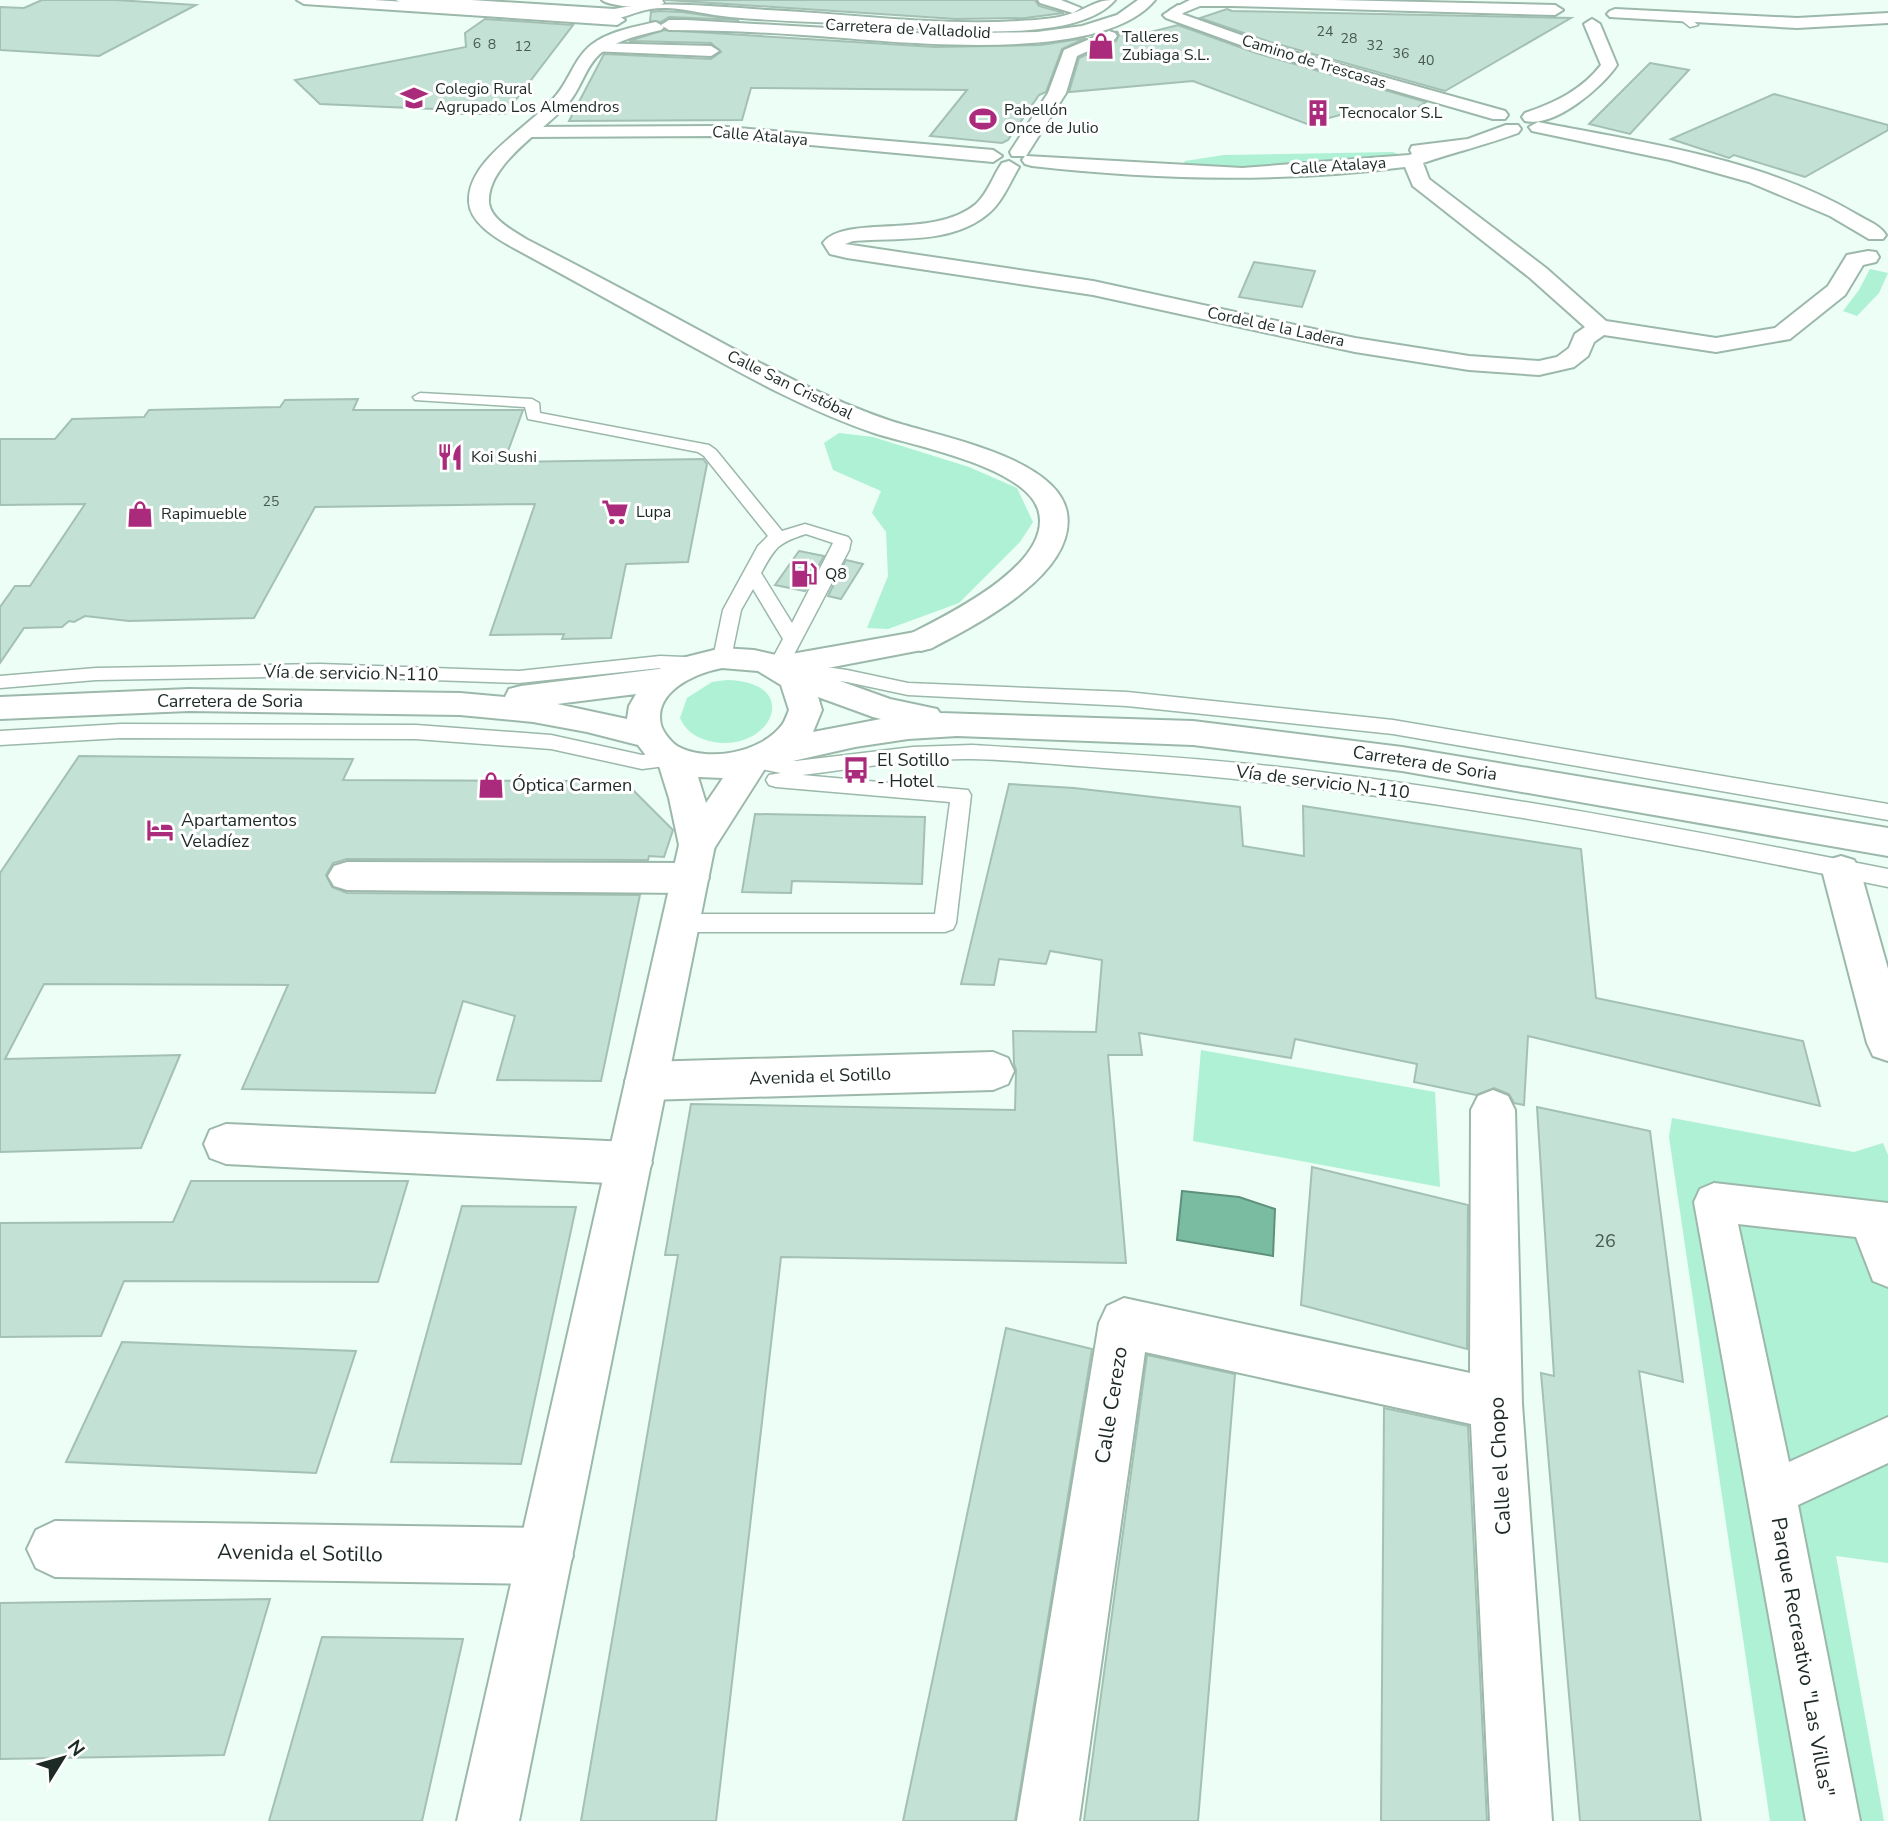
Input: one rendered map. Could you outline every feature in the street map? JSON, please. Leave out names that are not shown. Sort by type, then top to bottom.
[{"type":"main road","points":[[304,0],[611,23],[671,11]]},
{"type":"main road","points":[[403,0],[611,23],[734,52]]},
{"type":"main road","name":"Carretera de Valladolid","points":[[515,0],[602,5],[755,20],[972,33],[1022,33],[1100,18],[1140,2]]},
{"type":"main road","points":[[1050,0],[1073,8]]},
{"type":"main road","name":"Carretera de Valladolid","points":[[671,11],[984,21],[1036,17],[1073,8],[1090,0]]},
{"type":"main road","name":"Carretera de Valladolid","points":[[671,11],[985,27],[1016,26],[1067,18],[1083,14],[1108,0]]},
{"type":"main road","name":"Carretera de Valladolid","points":[[671,11],[874,35],[973,40],[1047,36],[1102,26],[1124,18],[1140,2]]},
{"type":"main road","name":"Camino de Trescasas","points":[[1140,2],[1178,11],[1274,51],[1506,122]]},
{"type":"main road","points":[[527,132],[561,101],[611,23],[628,7],[671,11]]},
{"type":"main road","points":[[1178,11],[1579,15],[1797,23],[1888,18]]},
{"type":"main road","name":"Cordel de la Ladera","points":[[1178,11],[1146,25],[1086,44],[1070,53],[1057,93],[983,208],[963,220],[943,227],[892,234],[853,234],[839,238],[834,243],[838,249],[1093,288],[1356,345],[1469,363],[1539,368],[1566,362],[1580,351],[1583,339],[1599,327]]},
{"type":"main road","points":[[1534,122],[1579,97],[1602,76],[1609,65],[1579,15]]},
{"type":"main road","name":"Carretera de Valladolid","points":[[869,55],[874,35]]},
{"type":"main road","points":[[1412,160],[1420,182],[1538,273],[1599,327],[1716,345],[1782,334],[1837,290],[1855,260],[1880,247],[1833,208],[1771,181],[1534,122],[1517,114],[1506,122]]},
{"type":"main road","name":"Calle Atalaya","points":[[527,132],[715,131],[1103,168],[1242,173],[1412,160],[1471,144],[1506,122]]},
{"type":"main road","name":"Calle San Cristóbal","points":[[527,132],[489,171],[478,195],[479,206],[498,230],[809,398],[870,423],[1011,468],[1029,478],[1045,495],[1052,510],[1055,527],[1053,536],[1039,559],[987,604],[827,692]]},
{"type":"main road","name":"Calle Atalaya","points":[[1302,151],[1445,149]]},
{"type":"main road","name":"Calle Atalaya","points":[[1103,168],[1220,153]]},
{"type":"main road","points":[[937,264],[949,232],[943,227]]},
{"type":"main road","name":"Calle San Cristóbal","points":[[787,661],[921,641]]},
{"type":"main road","points":[[488,1821],[689,882],[687,798],[644,722],[645,707],[653,692],[665,680],[712,660],[743,658],[787,661],[804,697],[827,692]]},
{"type":"main road","name":"Carretera de Soria","points":[[460,704],[665,680]]},
{"type":"main road","points":[[689,882],[760,758],[794,734],[827,692]]},
{"type":"main road","name":"Carretera de Soria","points":[[827,692],[885,709],[957,724]]},
{"type":"main road","name":"Carretera de Soria","points":[[0,708],[190,700],[460,704],[560,716],[620,727],[661,748],[713,767],[883,731],[957,724],[1140,730],[1279,742],[1415,761],[1888,842]]},
{"type":"main road","points":[[1840,870],[1888,1043]]},
{"type":"main road","points":[[347,876],[689,882]]},
{"type":"main road","name":"Avenida el Sotillo","points":[[646,1081],[993,1071]]},
{"type":"main road","name":"Calle el Chopo","points":[[1493,1110],[1496,1404],[1521,1821]]},
{"type":"main road","points":[[226,1144],[629,1163]]},
{"type":"main road","name":"Calle Cerezo","points":[[1048,1821],[1124,1324],[1496,1404]]},
{"type":"main road","name":"Avenida el Sotillo","points":[[55,1549],[545,1556]]},
{"type":"street","name":"Parque Recreativo \"Las Villas\"","points":[[1833,1821],[1773,1493],[1714,1202],[1879,1221],[1888,1267]]},
{"type":"street","name":"Parque Recreativo \"Las Villas\"","points":[[1773,1493],[1888,1440]]},
{"type":"lane","points":[[420,397],[532,403],[533,416],[703,448],[710,453],[778,537]]},
{"type":"lane","points":[[712,660],[732,610],[767,546],[778,537],[805,529],[842,541],[787,661]]},
{"type":"lane","points":[[752,572],[787,661],[827,692],[908,689],[1127,699],[1393,727],[1888,812]]},
{"type":"lane","name":"Vía de servicio N-110","points":[[0,682],[96,674],[320,670],[519,677],[660,662],[712,660]]},
{"type":"lane","points":[[0,738],[121,731],[416,732],[551,742],[642,762],[661,748]]},
{"type":"lane","name":"Vía de servicio N-110","points":[[760,758],[796,768],[914,754],[972,752],[1206,768],[1320,779],[1669,834],[1888,878]]},
{"type":"lane","points":[[689,882],[945,923],[961,795],[785,782],[768,776],[760,758]]},
{"type":"shaded area","points":[[1393,152],[1402,156],[1240,170],[1188,166],[1184,163],[1224,155]]},
{"type":"shaded area","points":[[1870,269],[1888,273],[1879,293],[1857,316],[1843,311],[1859,290]]},
{"type":"shaded area","points":[[839,433],[873,437],[969,467],[1017,488],[1033,522],[1020,542],[959,603],[888,629],[867,628],[888,576],[886,532],[872,513],[881,491],[833,470],[824,443]]},
{"type":"shaded area","points":[[727,680],[751,684],[765,692],[772,703],[771,716],[751,737],[734,742],[714,742],[698,737],[686,728],[680,718],[687,698],[712,682]]},
{"type":"shaded area","points":[[1201,1050],[1435,1092],[1440,1187],[1193,1141]]},
{"type":"shaded area","points":[[1672,1118],[1854,1152],[1883,1143],[1888,1155],[1888,1563],[1836,1556],[1884,1821],[1770,1821],[1669,1137]]},
{"type":"shaded area","points":[[1182,1191],[1239,1197],[1275,1209],[1273,1256],[1177,1240]]},
{"type":"building","points":[[42,0],[116,0],[196,5],[99,56],[0,50],[0,7],[24,8]]},
{"type":"building","points":[[665,0],[1035,0],[1039,6],[1064,13],[1025,18],[956,19]]},
{"type":"building","points":[[1227,9],[1571,18],[1445,91],[1270,42],[1200,18]]},
{"type":"building","points":[[651,12],[739,20],[669,17],[661,22],[650,21]]},
{"type":"building","points":[[485,19],[573,25],[505,114],[455,114],[456,110],[320,104],[295,80],[466,47],[465,33]]},
{"type":"building","points":[[1178,25],[1256,53],[1426,102],[1408,113],[1390,119],[1362,109],[1307,124],[1193,81],[1069,92],[1079,58],[1116,41],[1119,35],[1116,31],[1127,38]]},
{"type":"building","points":[[664,30],[935,47],[1041,45],[1086,38],[1062,49],[1046,92],[1039,95],[1008,140],[1002,143],[930,136],[967,90],[751,88],[742,120],[569,121],[604,54],[711,59],[721,52],[711,43],[629,41]]},
{"type":"building","points":[[1650,63],[1689,70],[1630,134],[1589,124]]},
{"type":"building","points":[[1774,94],[1888,125],[1888,130],[1805,177],[1734,155],[1729,158],[1671,139]]},
{"type":"building","points":[[1254,262],[1315,271],[1302,307],[1239,297]]},
{"type":"building","points":[[358,399],[353,410],[523,410],[504,462],[703,459],[707,464],[688,562],[626,564],[611,638],[562,639],[564,634],[490,635],[535,504],[315,507],[254,618],[129,621],[85,616],[74,622],[69,621],[62,627],[24,628],[0,663],[0,607],[15,586],[30,586],[85,504],[0,505],[0,439],[55,439],[72,419],[144,417],[149,410],[280,407],[285,400]]},
{"type":"building","points":[[799,551],[824,556],[805,591],[775,585]]},
{"type":"building","points":[[846,560],[863,564],[841,599],[828,596]]},
{"type":"building","points":[[79,756],[353,759],[343,780],[582,781],[631,788],[673,830],[664,857],[649,856],[648,860],[347,859],[333,863],[326,875],[332,887],[347,893],[640,895],[601,1081],[497,1080],[515,1016],[463,1001],[435,1093],[242,1089],[288,985],[44,984],[5,1059],[180,1055],[141,1148],[0,1152],[0,873]]},
{"type":"building","points":[[1009,784],[1074,788],[1240,807],[1243,846],[1304,856],[1303,806],[1581,849],[1596,998],[1803,1041],[1820,1106],[1528,1036],[1524,1105],[1514,1103],[1509,1094],[1494,1088],[1476,1095],[1414,1082],[1417,1064],[1295,1039],[1291,1058],[1139,1033],[1142,1055],[1108,1055],[1126,1263],[781,1257],[716,1821],[581,1821],[678,1255],[665,1255],[691,1104],[1015,1110],[1013,1031],[1096,1032],[1102,960],[1050,951],[1046,964],[999,959],[994,985],[961,984]]},
{"type":"building","points":[[755,814],[925,817],[922,884],[792,881],[791,893],[742,892]]},
{"type":"building","points":[[1537,1107],[1650,1131],[1683,1382],[1639,1371],[1701,1821],[1580,1821],[1541,1373],[1554,1376]]},
{"type":"building","points":[[1312,1167],[1468,1205],[1467,1349],[1301,1305]]},
{"type":"building","points":[[191,1181],[408,1181],[378,1282],[124,1281],[101,1336],[0,1337],[0,1223],[173,1222]]},
{"type":"building","points":[[462,1206],[576,1207],[521,1464],[391,1462]]},
{"type":"building","points":[[1006,1328],[1092,1349],[1015,1821],[903,1821]]},
{"type":"building","points":[[122,1342],[356,1351],[316,1473],[66,1462]]},
{"type":"building","points":[[1147,1355],[1235,1374],[1198,1821],[1084,1821]]},
{"type":"building","points":[[1384,1408],[1468,1426],[1487,1821],[1381,1821]]},
{"type":"building","points":[[270,1599],[224,1755],[0,1759],[0,1603]]},
{"type":"building","points":[[322,1637],[463,1639],[422,1821],[269,1821]]},
{"type":"place","name":"Talleres Zubiaga S.L.","points":[[1101,46]]},
{"type":"place","name":"Colegio Rural Agrupado Los Almendros","points":[[414,98]]},
{"type":"place","name":"Tecnocalor S.L","points":[[1318,113]]},
{"type":"place","name":"Pabellón Once de Julio","points":[[983,119]]},
{"type":"place","name":"Koi Sushi","points":[[450,457]]},
{"type":"place","name":"Lupa","points":[[615,512]]},
{"type":"place","name":"Rapimueble","points":[[140,514]]},
{"type":"place","name":"Q8","points":[[804,574]]},
{"type":"place","name":"El Sotillo - Hotel","points":[[856,770]]},
{"type":"place","name":"Óptica Carmen","points":[[491,785]]},
{"type":"place","name":"Apartamentos Veladíez","points":[[160,830]]}]
